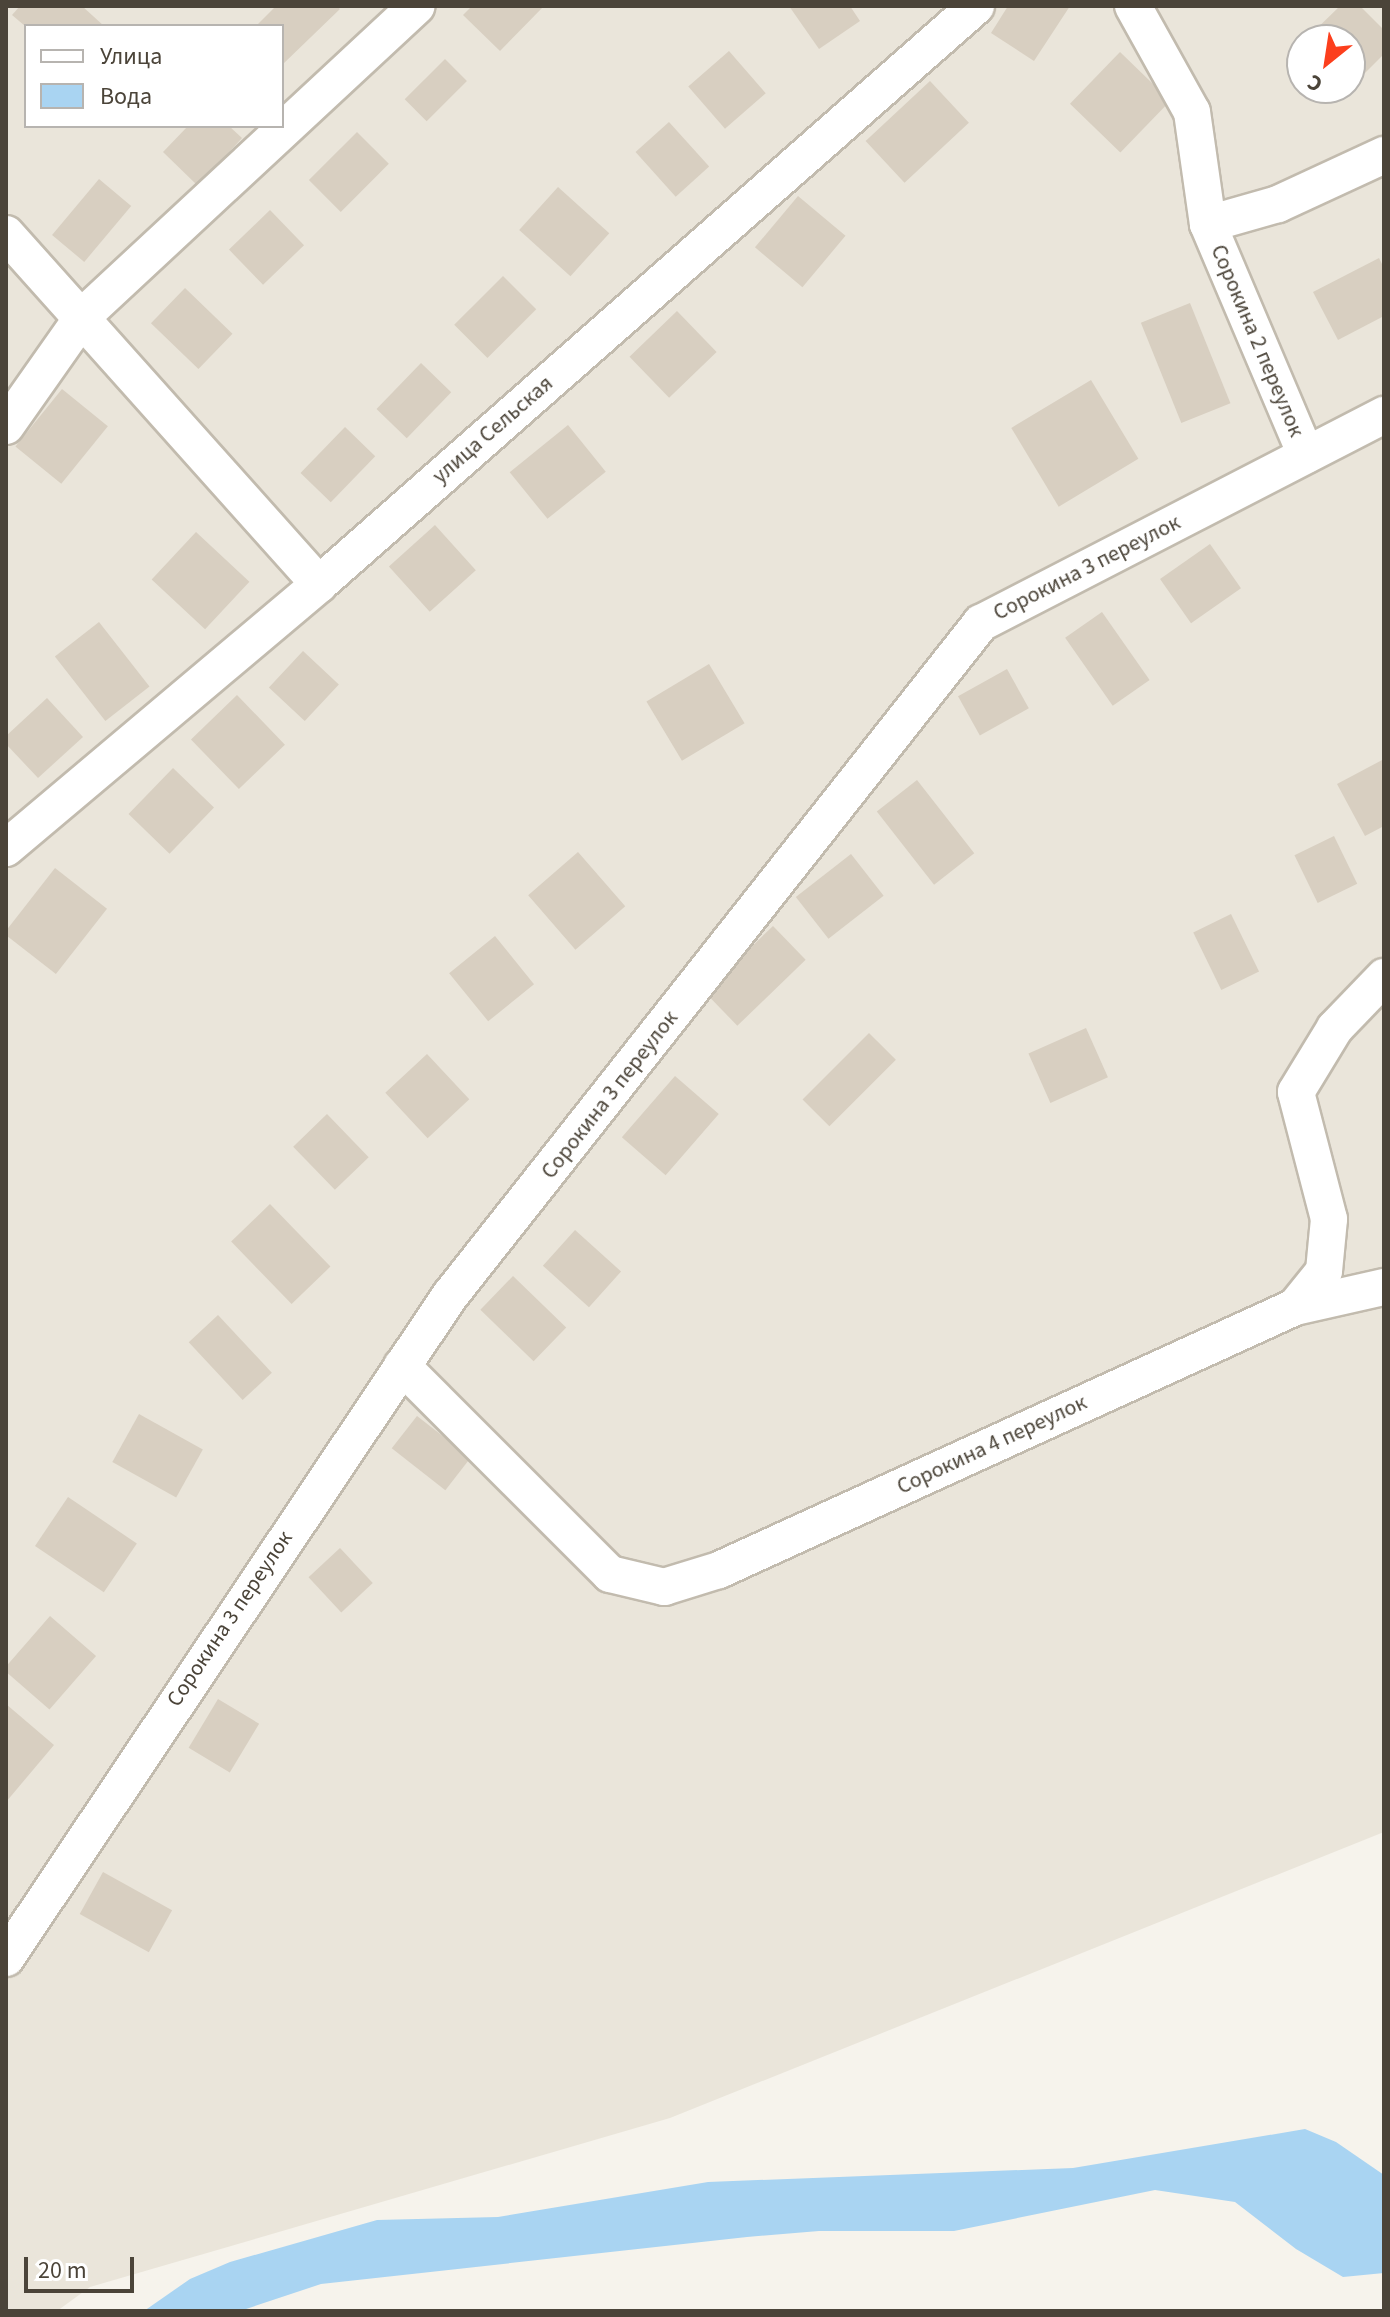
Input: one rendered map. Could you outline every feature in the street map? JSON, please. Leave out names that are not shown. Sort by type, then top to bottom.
[{"type":"street","points":[[6,426],[84,315],[416,6]]},
{"type":"street","name":"улица Сельская","points":[[6,848],[319,584],[976,6]]},
{"type":"street","points":[[1133,6],[1192,112],[1208,224]]},
{"type":"street","name":"Сорокина 2 переулок","points":[[1306,455],[1208,224],[1278,204],[1384,155]]},
{"type":"street","points":[[6,234],[84,315],[319,584]]},
{"type":"street","name":"Сорокина 3 переулок","points":[[6,1958],[449,1297],[981,623],[1384,415]]},
{"type":"street","name":"Сорокина 4 переулок","points":[[402,1366],[610,1574],[664,1587],[719,1570],[1295,1307],[1324,1271],[1329,1219],[1296,1092],[1335,1028],[1384,977]]},
{"type":"street","points":[[1295,1307],[1384,1287]]},
{"type":"shaded area","points":[[6,6],[1384,6],[1384,1832],[670,2118],[90,2287],[57,2311],[6,2311]]},
{"type":"water","points":[[1305,2129],[1336,2142],[1384,2175],[1384,2273],[1343,2277],[1296,2249],[1235,2202],[1155,2190],[954,2231],[819,2231],[747,2237],[321,2284],[240,2311],[144,2311],[190,2279],[230,2262],[377,2220],[498,2217],[708,2182],[1073,2168]]},
{"type":"building","points":[[20,6],[82,6],[102,24],[24,25],[12,15]]},
{"type":"building","points":[[276,6],[337,6],[340,9],[284,63],[284,24],[258,24]]},
{"type":"building","points":[[472,6],[544,6],[500,51],[463,15]]},
{"type":"building","points":[[789,6],[850,6],[860,21],[819,49]]},
{"type":"building","points":[[1008,6],[1070,6],[1034,61],[991,33]]},
{"type":"building","points":[[1340,6],[1360,6],[1384,30],[1384,54],[1366,72],[1366,24],[1321,24]]},
{"type":"building","points":[[729,51],[766,93],[725,129],[688,86]]},
{"type":"building","points":[[1120,52],[1170,101],[1120,152],[1070,104]]},
{"type":"building","points":[[445,59],[467,81],[427,121],[405,99]]},
{"type":"building","points":[[930,81],[969,123],[905,183],[866,141]]},
{"type":"building","points":[[669,122],[709,167],[676,197],[636,152]]},
{"type":"building","points":[[186,128],[231,128],[242,138],[198,186],[163,152]]},
{"type":"building","points":[[357,132],[389,164],[341,212],[309,180]]},
{"type":"building","points":[[99,179],[131,206],[84,262],[52,235]]},
{"type":"building","points":[[558,187],[609,233],[570,276],[519,230]]},
{"type":"building","points":[[798,196],[845,236],[802,287],[755,247]]},
{"type":"building","points":[[270,210],[304,245],[263,285],[229,250]]},
{"type":"building","points":[[1379,258],[1384,268],[1384,316],[1338,340],[1313,292]]},
{"type":"building","points":[[503,276],[536,309],[487,358],[454,325]]},
{"type":"building","points":[[185,288],[232,334],[198,369],[151,323]]},
{"type":"building","points":[[1190,303],[1230,403],[1181,423],[1141,323]]},
{"type":"building","points":[[677,311],[717,352],[669,398],[630,357]]},
{"type":"building","points":[[421,363],[451,392],[407,438],[377,409]]},
{"type":"building","points":[[1091,380],[1138,459],[1059,507],[1011,428]]},
{"type":"building","points":[[62,389],[108,426],[61,484],[15,447]]},
{"type":"building","points":[[568,425],[606,472],[547,519],[510,472]]},
{"type":"building","points":[[345,427],[375,456],[331,502],[301,473]]},
{"type":"building","points":[[435,525],[476,570],[430,612],[389,566]]},
{"type":"building","points":[[196,532],[249,582],[205,629],[152,580]]},
{"type":"building","points":[[1210,544],[1241,588],[1191,623],[1160,579]]},
{"type":"building","points":[[1102,612],[1150,680],[1113,706],[1065,638]]},
{"type":"building","points":[[99,622],[149,687],[105,721],[55,656]]},
{"type":"building","points":[[303,651],[339,684],[305,721],[269,688]]},
{"type":"building","points":[[709,664],[745,723],[682,761],[646,702]]},
{"type":"building","points":[[1007,669],[1029,708],[980,736],[958,696]]},
{"type":"building","points":[[237,695],[285,745],[239,789],[191,739]]},
{"type":"building","points":[[47,698],[83,737],[38,778],[6,744],[6,736]]},
{"type":"building","points":[[1384,759],[1384,826],[1365,836],[1337,784]]},
{"type":"building","points":[[173,768],[214,808],[170,854],[129,814]]},
{"type":"building","points":[[917,780],[974,853],[934,885],[877,811]]},
{"type":"building","points":[[1334,836],[1357,884],[1318,903],[1294,855]]},
{"type":"building","points":[[578,852],[625,906],[575,950],[528,895]]},
{"type":"building","points":[[851,854],[884,896],[828,939],[796,897]]},
{"type":"building","points":[[55,868],[107,909],[56,974],[6,935],[6,931]]},
{"type":"building","points":[[1231,914],[1259,972],[1221,990],[1193,932]]},
{"type":"building","points":[[773,926],[806,960],[737,1026],[705,992]]},
{"type":"building","points":[[495,936],[534,984],[488,1021],[449,973]]},
{"type":"building","points":[[1086,1028],[1108,1077],[1050,1103],[1028,1054]]},
{"type":"building","points":[[869,1033],[896,1060],[829,1126],[803,1099]]},
{"type":"building","points":[[427,1054],[469,1099],[428,1138],[385,1093]]},
{"type":"building","points":[[675,1076],[719,1114],[666,1175],[622,1137]]},
{"type":"building","points":[[327,1114],[369,1157],[335,1190],[293,1147]]},
{"type":"building","points":[[270,1204],[330,1267],[292,1304],[231,1242]]},
{"type":"building","points":[[575,1230],[621,1271],[589,1307],[543,1266]]},
{"type":"building","points":[[513,1276],[566,1327],[534,1361],[480,1310]]},
{"type":"building","points":[[218,1315],[272,1373],[243,1400],[189,1342]]},
{"type":"building","points":[[139,1414],[203,1449],[176,1497],[112,1462]]},
{"type":"building","points":[[417,1416],[471,1458],[445,1490],[392,1448]]},
{"type":"building","points":[[68,1497],[137,1543],[104,1592],[35,1546]]},
{"type":"building","points":[[340,1548],[373,1583],[341,1612],[309,1577]]},
{"type":"building","points":[[50,1616],[96,1656],[49,1710],[6,1672],[6,1667]]},
{"type":"building","points":[[218,1699],[259,1724],[230,1773],[189,1748]]},
{"type":"building","points":[[6,1704],[54,1745],[6,1802]]},
{"type":"building","points":[[103,1872],[172,1910],[149,1952],[80,1914]]}]
